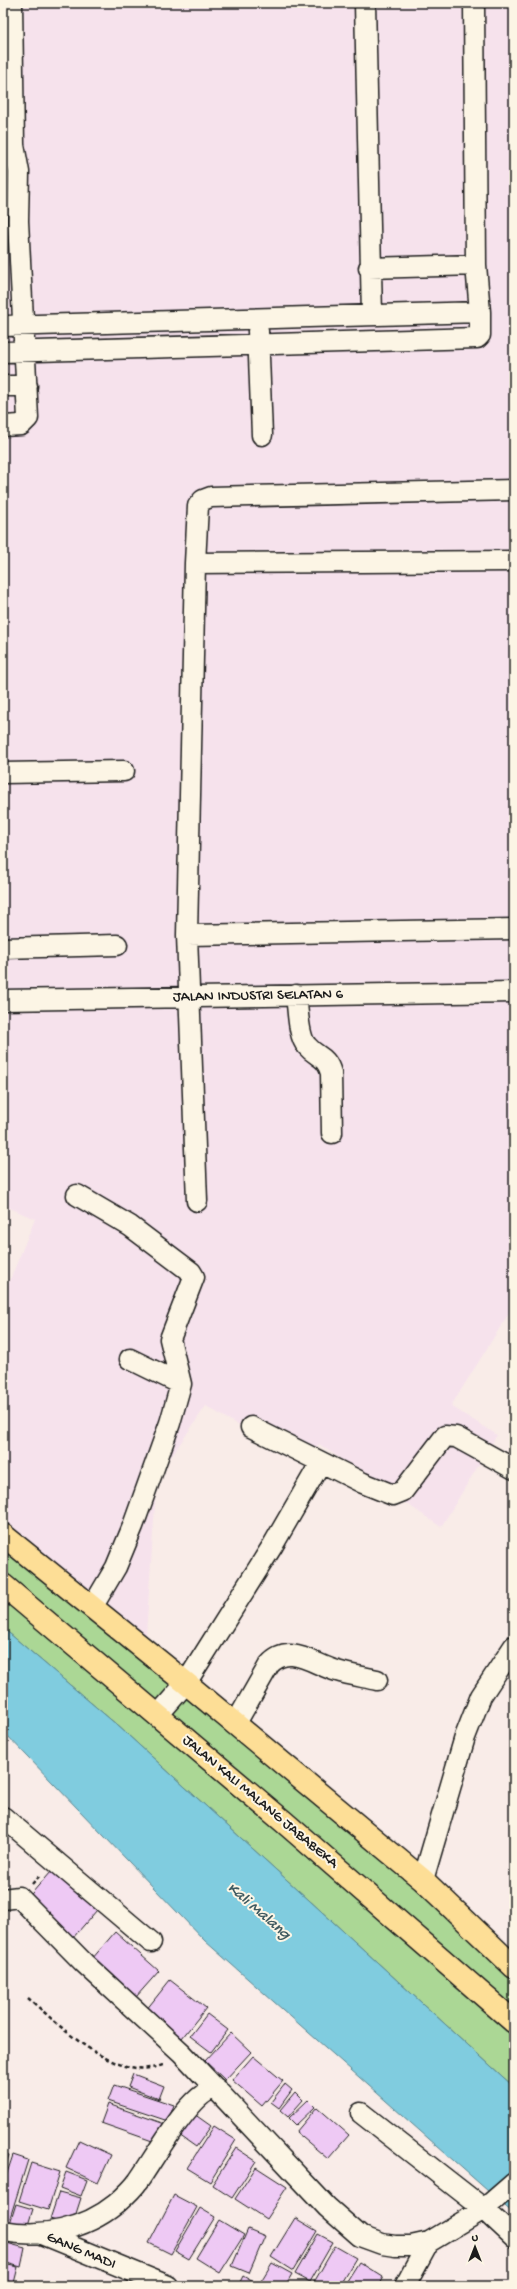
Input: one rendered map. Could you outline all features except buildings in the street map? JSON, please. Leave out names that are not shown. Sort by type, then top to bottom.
[{"type":"main road","points":[[3,1536],[93,1606],[186,1682],[423,1880],[514,1967]]},
{"type":"main road","name":"JALAN KALI MALANG JABABEKA","points":[[3,1585],[284,1822],[514,2022]]},
{"type":"street","points":[[3,426],[20,425],[28,418],[23,326],[10,221],[19,172],[9,145],[12,3]]},
{"type":"street","points":[[365,3],[369,268],[384,342]]},
{"type":"street","points":[[3,352],[259,344],[384,342],[477,338],[480,335],[480,312],[476,265],[474,3]]},
{"type":"street","points":[[369,268],[476,265]]},
{"type":"street","points":[[3,326],[257,317],[480,312]]},
{"type":"street","points":[[257,317],[262,435]]},
{"type":"street","points":[[3,386],[27,386]]},
{"type":"street","points":[[197,1201],[188,997],[187,935],[195,563],[198,506],[203,500],[211,497],[514,490]]},
{"type":"street","points":[[195,563],[514,561]]},
{"type":"street","points":[[3,773],[124,771]]},
{"type":"street","points":[[187,935],[514,929]]},
{"type":"street","points":[[3,948],[117,945]]},
{"type":"street","name":"JALAN INDUSTRI SELATAN 6","points":[[3,1000],[514,992]]},
{"type":"street","points":[[296,995],[302,1039],[307,1046],[324,1058],[331,1073],[332,1133]]},
{"type":"street","points":[[77,1195],[130,1226],[193,1274],[194,1279],[170,1339],[181,1384],[170,1423],[133,1526],[116,1566],[93,1606]]},
{"type":"street","points":[[130,1359],[181,1384]]},
{"type":"street","points":[[251,1427],[386,1494],[398,1495],[445,1436],[450,1435],[514,1469]]},
{"type":"street","points":[[158,1716],[186,1682],[273,1545],[321,1462]]},
{"type":"street","points":[[423,1880],[465,1737],[481,1696],[514,1646]]},
{"type":"street","points":[[236,1723],[269,1665],[276,1657],[283,1654],[295,1655],[336,1671],[377,1680]]},
{"type":"street","points":[[3,1817],[54,1862],[151,1942]]},
{"type":"street","points":[[11,1898],[182,2053],[327,2207],[360,2236],[382,2244],[411,2246],[428,2242],[484,2209],[511,2186]]},
{"type":"street","points":[[3,2231],[16,2233],[39,2233],[71,2228],[89,2221],[116,2204],[138,2182],[188,2109],[208,2091],[217,2089]]},
{"type":"street","points":[[361,2113],[484,2209],[514,2237]]},
{"type":"street","name":"GANG MADI","points":[[39,2233],[168,2286]]},
{"type":"street","points":[[406,2286],[428,2242]]},
{"type":"path","points":[[11,1898],[54,1862]]},
{"type":"path","points":[[28,1998],[91,2049],[125,2065],[150,2068],[169,2062],[182,2053]]},
{"type":"shaded area","points":[[3,3],[514,3],[514,1305],[451,1406],[497,1435],[441,1527],[319,1444],[302,1463],[206,1406],[157,1477],[145,1649],[3,1535],[3,1297],[35,1219],[3,1205]]},
{"type":"green space","points":[[3,1535],[514,1967],[514,2087],[117,1725],[3,1628]]},
{"type":"water","name":"Kali Malang","points":[[3,1628],[117,1725],[514,2087],[514,2214],[205,1941],[3,1731]]}]
